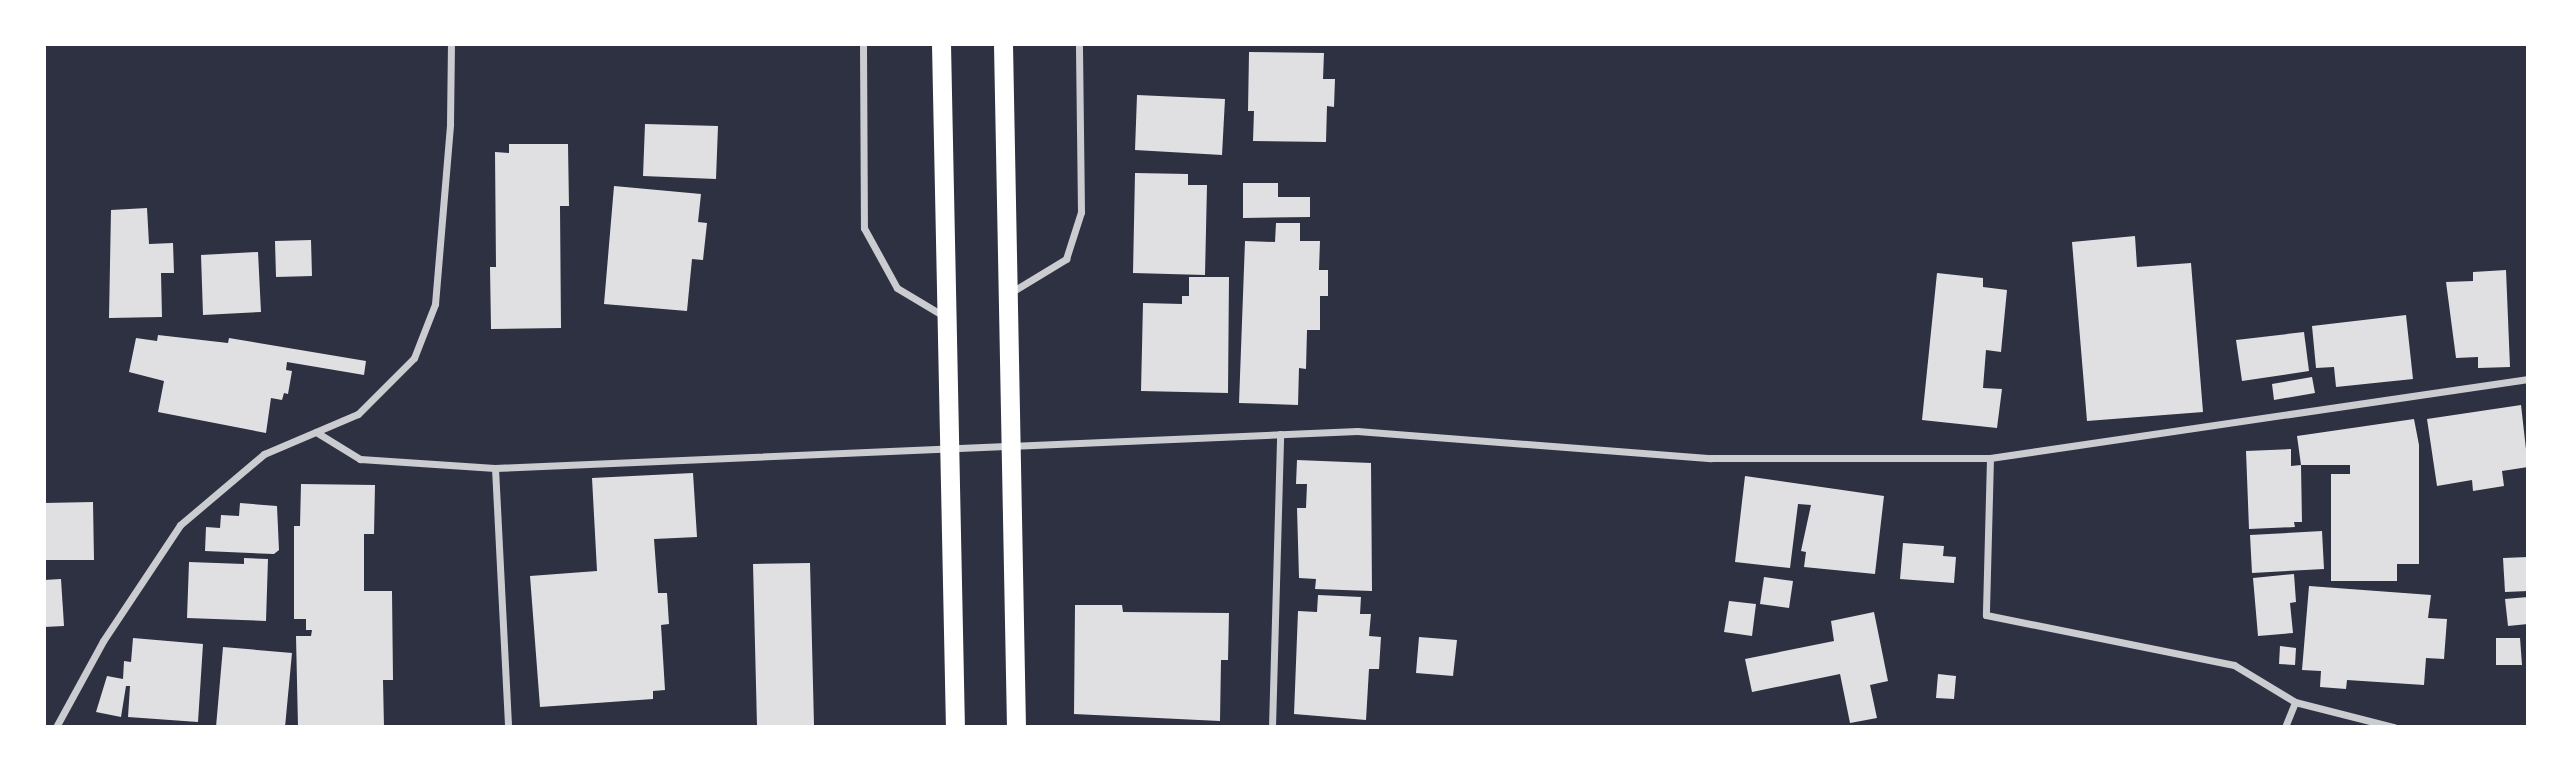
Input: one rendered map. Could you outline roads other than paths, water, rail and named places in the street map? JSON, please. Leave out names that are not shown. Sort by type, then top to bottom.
[{"type":"highway","points":[[942,44],[945,316],[955,727]]},
{"type":"highway","points":[[1003,44],[1016,727]]},
{"type":"street","points":[[56,727],[103,641],[180,525],[264,454],[358,414],[414,358],[435,303],[450,124],[451,44]]},
{"type":"street","points":[[863,44],[864,229],[897,288],[945,316]]},
{"type":"street","points":[[1009,294],[1066,259],[1081,212],[1079,44]]},
{"type":"street","points":[[316,432],[360,459],[495,468],[1357,431],[1711,458],[1990,458],[2528,379]]},
{"type":"street","points":[[1272,727],[1280,435]]},
{"type":"street","points":[[1990,458],[1986,615],[2234,665],[2295,702],[2394,727]]},
{"type":"street","points":[[495,468],[508,727]]},
{"type":"street","points":[[2285,727],[2295,702]]}]
